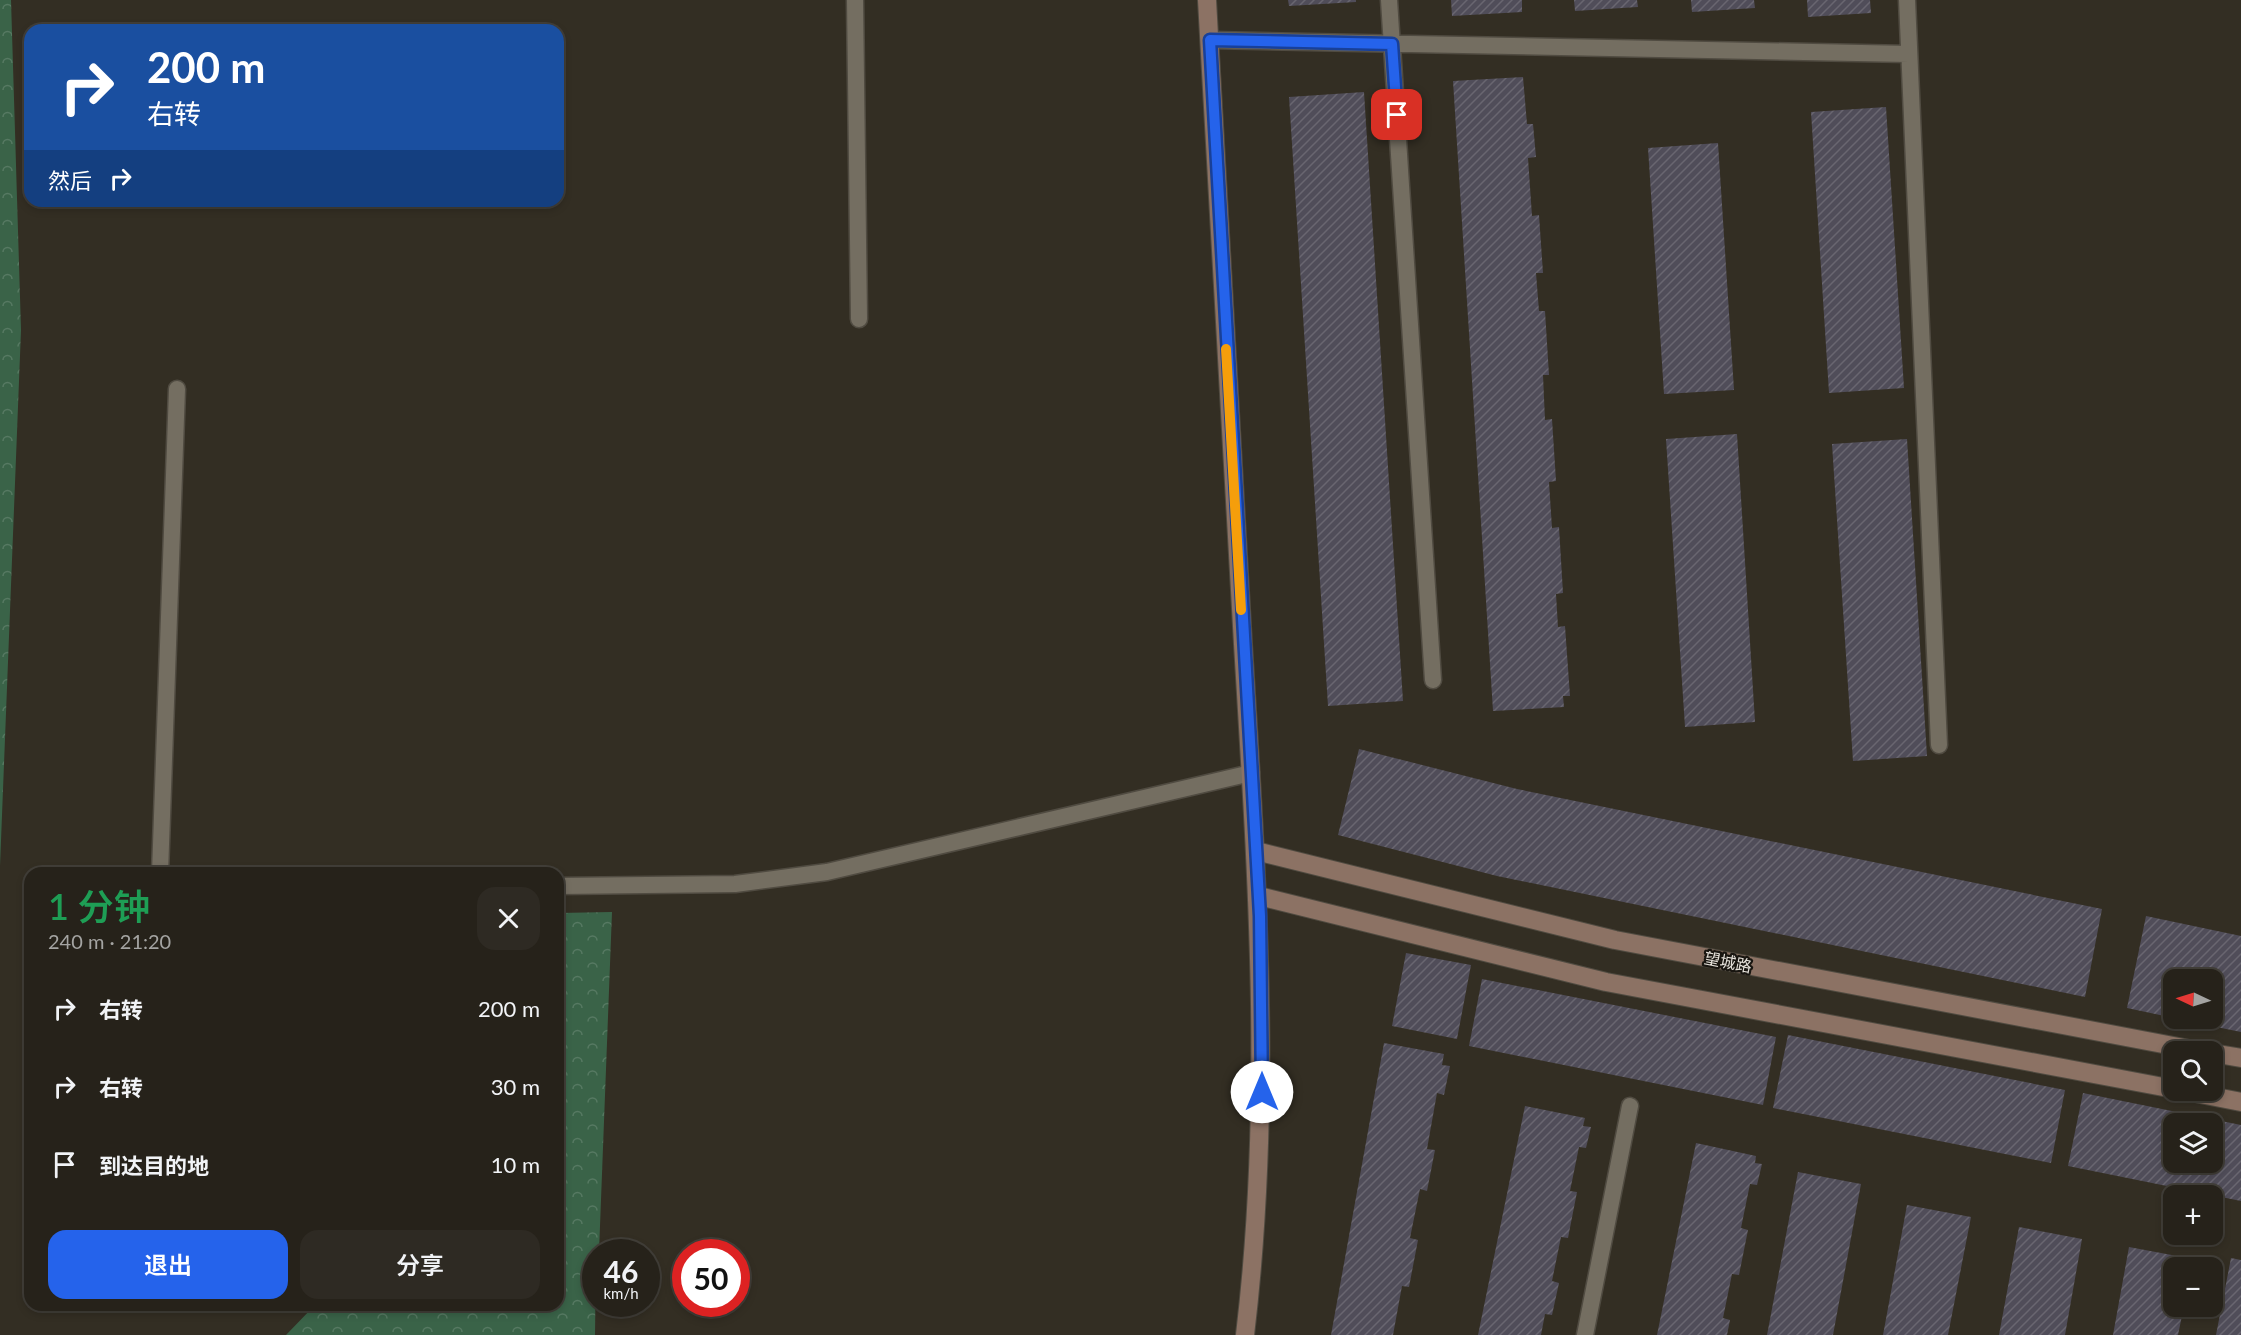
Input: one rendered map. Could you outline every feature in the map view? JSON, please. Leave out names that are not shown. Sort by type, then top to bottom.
[{"type":"street","points":[[1208,0],[1256,851],[1262,1014],[1262,1112],[1257,1210],[1245,1335]]},
{"type":"street","name":"望城路","points":[[1256,851],[1615,940],[2163,1044]]},
{"type":"street","points":[[1258,896],[1606,982],[2163,1087]]},
{"type":"street","points":[[2223,1055],[2241,1058]]},
{"type":"street","points":[[2223,1098],[2241,1102]]},
{"type":"lane","points":[[855,0],[859,319]]},
{"type":"lane","points":[[1389,0],[1433,680]]},
{"type":"lane","points":[[1907,0],[1939,744]]},
{"type":"lane","points":[[1210,40],[1909,54]]},
{"type":"lane","points":[[160,867],[177,388]]},
{"type":"lane","points":[[564,886],[735,884],[827,872],[1251,773]]},
{"type":"lane","points":[[1585,1335],[1630,1106]]},
{"type":"green space","points":[[0,0],[11,0],[21,330],[0,866]]},
{"type":"green space","points":[[612,912],[599,1239],[582,1239],[582,1317],[595,1317],[595,1335],[286,1335],[309,1311],[564,1311],[564,913]]},
{"type":"building","points":[[1288,0],[1356,0],[1356,2],[1289,6]]},
{"type":"building","points":[[1451,0],[1522,0],[1522,12],[1452,16]]},
{"type":"building","points":[[1574,0],[1637,0],[1638,7],[1575,11]]},
{"type":"building","points":[[1691,0],[1754,0],[1755,8],[1692,12]]},
{"type":"building","points":[[1807,0],[1870,0],[1871,13],[1808,17]]},
{"type":"building","points":[[1523,77],[1527,124],[1533,124],[1536,157],[1528,158],[1532,216],[1539,215],[1543,273],[1536,273],[1539,311],[1545,311],[1549,375],[1543,375],[1545,420],[1552,419],[1556,481],[1549,482],[1552,528],[1559,527],[1563,593],[1556,594],[1558,627],[1565,626],[1570,696],[1563,696],[1564,707],[1493,711],[1453,81]]},
{"type":"building","points":[[1364,92],[1403,701],[1328,706],[1289,97]]},
{"type":"building","points":[[1886,107],[1904,388],[1829,393],[1811,112]]},
{"type":"building","points":[[1718,143],[1734,390],[1664,394],[1648,148]]},
{"type":"building","points":[[1737,434],[1755,722],[1685,727],[1666,439]]},
{"type":"building","points":[[1907,439],[1927,756],[1853,761],[1832,444]]},
{"type":"building","points":[[1359,749],[1517,789],[2102,909],[2085,997],[1497,876],[1338,835]]},
{"type":"building","points":[[2146,916],[2241,936],[2241,1032],[2223,1028],[2223,969],[2163,969],[2163,1016],[2127,1008]]},
{"type":"building","points":[[1406,953],[1471,965],[1457,1039],[1392,1026]]},
{"type":"building","points":[[1482,979],[1776,1037],[1763,1105],[1469,1046]]},
{"type":"building","points":[[1788,1035],[2065,1090],[2051,1163],[1773,1108]]},
{"type":"building","points":[[1384,1043],[1444,1054],[1442,1065],[1450,1066],[1444,1095],[1437,1093],[1427,1149],[1435,1150],[1427,1191],[1420,1189],[1410,1238],[1418,1240],[1409,1287],[1402,1286],[1393,1335],[1331,1335]]},
{"type":"building","points":[[2083,1093],[2182,1113],[2163,1113],[2163,1173],[2223,1173],[2223,1121],[2241,1125],[2241,1201],[2223,1197],[2223,1185],[2163,1185],[2068,1166]]},
{"type":"building","points":[[1525,1106],[1585,1118],[1583,1126],[1591,1127],[1586,1148],[1579,1147],[1570,1191],[1577,1192],[1568,1238],[1561,1237],[1552,1281],[1559,1283],[1552,1315],[1545,1314],[1541,1335],[1478,1335]]},
{"type":"building","points":[[1696,1143],[1756,1156],[1755,1163],[1762,1164],[1757,1185],[1750,1184],[1741,1228],[1748,1230],[1739,1275],[1732,1274],[1723,1318],[1730,1320],[1727,1335],[1657,1335]]},
{"type":"building","points":[[1798,1172],[1861,1184],[1833,1335],[1767,1335]]},
{"type":"building","points":[[1907,1205],[1971,1217],[1948,1335],[1883,1335]]},
{"type":"building","points":[[2019,1227],[2082,1239],[2065,1335],[1999,1335]]},
{"type":"building","points":[[2129,1247],[2182,1257],[2163,1257],[2163,1317],[2182,1317],[2178,1335],[2113,1335]]},
{"type":"building","points":[[2231,1258],[2241,1260],[2241,1335],[2216,1335],[2220,1317],[2223,1317],[2223,1299]]},
{"type":"slow traffic","points":[[1226,349],[1241,610]]},
{"type":"route","points":[[1262,1092],[1260,916],[1210,40],[1392,44],[1397,115]]}]
